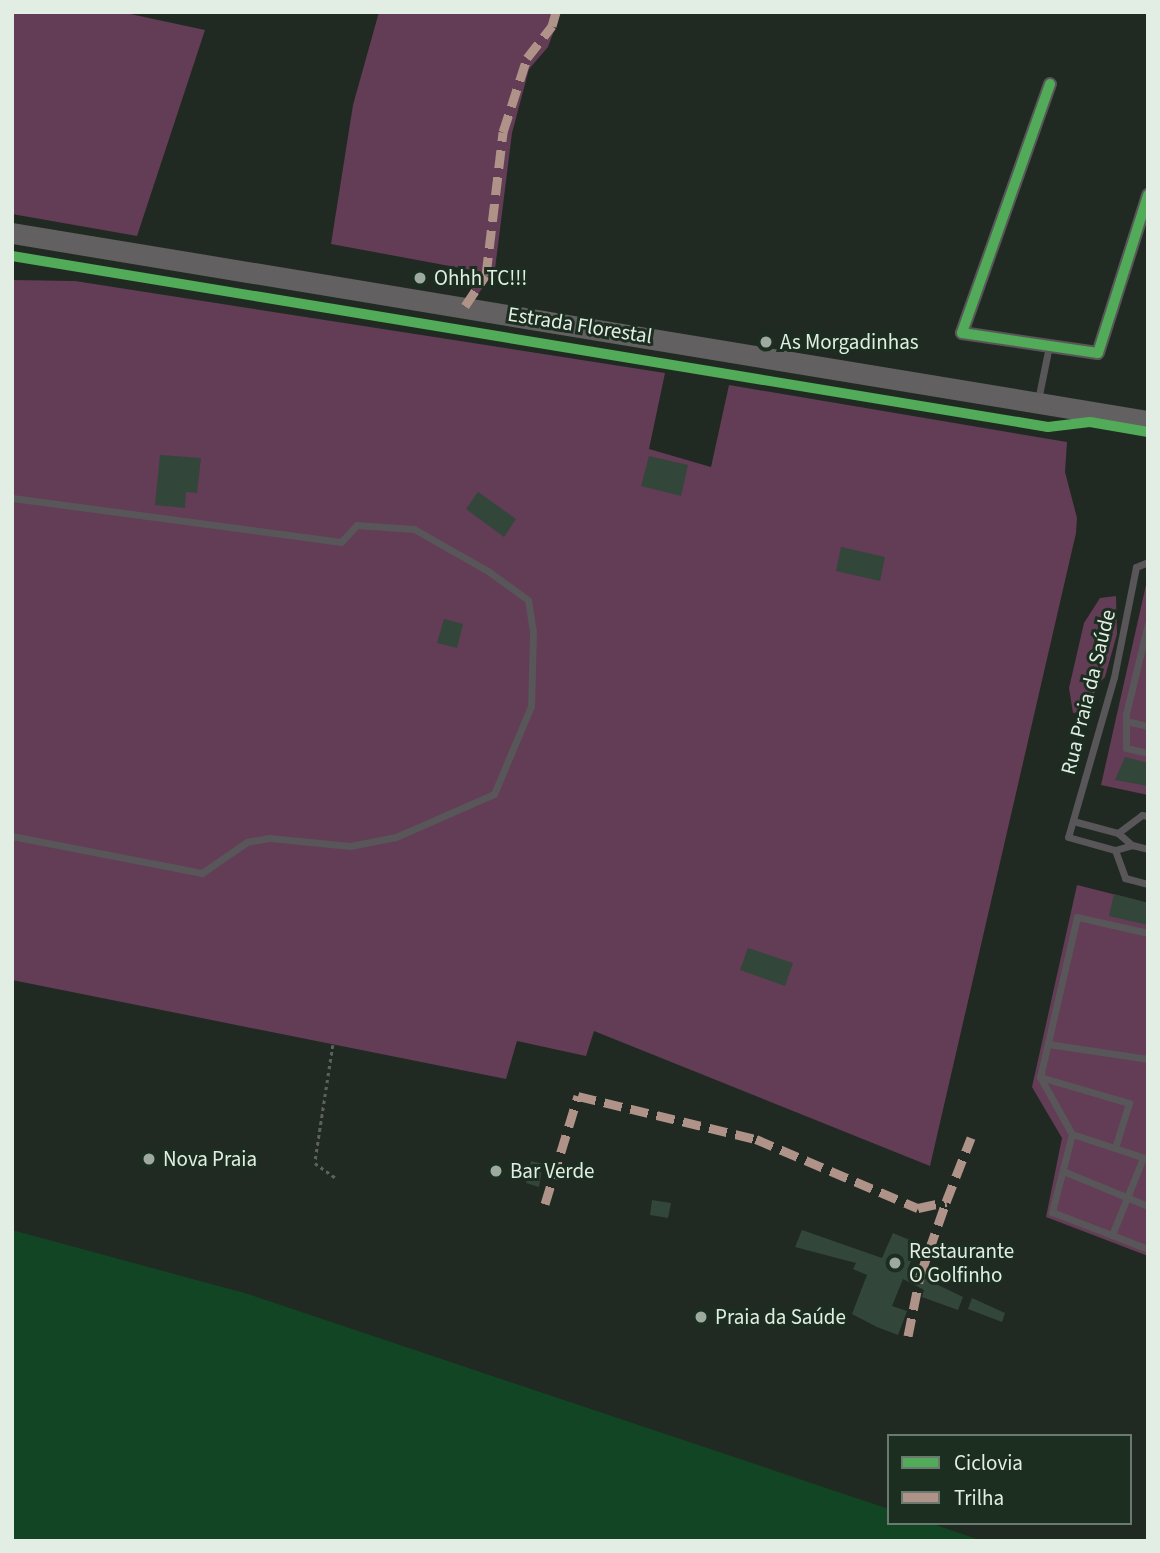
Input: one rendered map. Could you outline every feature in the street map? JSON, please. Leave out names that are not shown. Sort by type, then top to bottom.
[{"type":"main road","name":"Estrada Florestal","points":[[12,233],[682,342],[1037,405],[1148,421]]},
{"type":"street","points":[[1050,84],[962,333],[1098,353],[1148,195]]},
{"type":"lane","points":[[1037,405],[1049,346]]},
{"type":"lane","points":[[12,498],[341,542],[357,525],[414,529],[488,571],[528,600],[533,632],[531,706],[494,794],[396,837],[350,846],[269,838],[247,842],[202,873],[12,836]]},
{"type":"lane","name":"Rua Praia da Saúde","points":[[1115,850],[1068,837],[1114,677],[1136,567],[1148,562]]},
{"type":"lane","points":[[1148,623],[1144,654],[1126,721],[1126,748],[1148,753]]},
{"type":"lane","points":[[1126,721],[1148,726]]},
{"type":"lane","points":[[1118,833],[1142,815],[1148,816]]},
{"type":"lane","points":[[1073,821],[1118,833],[1132,845],[1148,849]]},
{"type":"lane","points":[[1132,845],[1115,850],[1125,878],[1148,884]]},
{"type":"lane","points":[[1112,1235],[1146,1159],[1072,1134],[1040,1077],[1077,917],[1148,933]]},
{"type":"lane","points":[[1048,1044],[1148,1059]]},
{"type":"lane","points":[[1040,1077],[1129,1103],[1115,1148]]},
{"type":"lane","points":[[1072,1134],[1052,1212],[1148,1249]]},
{"type":"lane","points":[[1063,1171],[1148,1206]]},
{"type":"path","points":[[333,1045],[316,1163],[337,1179]]},
{"type":"shaded area","points":[[12,12],[121,12],[205,30],[137,236],[12,214]]},
{"type":"shaded area","points":[[379,12],[561,12],[548,47],[529,69],[512,133],[495,269],[477,296],[469,294],[482,272],[331,244],[353,105]]},
{"type":"shaded area","points":[[12,280],[75,281],[665,373],[649,449],[711,467],[729,385],[1067,442],[1065,472],[1077,518],[1076,533],[930,1166],[594,1031],[586,1056],[517,1041],[506,1079],[12,980]]},
{"type":"shaded area","points":[[1148,576],[1148,795],[1101,785]]},
{"type":"shaded area","points":[[1116,596],[1117,634],[1105,677],[1097,685],[1089,711],[1073,713],[1069,688],[1084,623],[1100,598]]},
{"type":"shaded area","points":[[1077,885],[1148,903],[1148,1256],[1046,1217],[1062,1138],[1032,1087]]},
{"type":"shaded area","points":[[12,1230],[248,1294],[887,1508],[887,1525],[936,1525],[983,1541],[12,1541]]},
{"type":"building","points":[[160,455],[201,458],[197,493],[186,492],[185,508],[155,505]]},
{"type":"building","points":[[649,456],[688,465],[681,496],[641,486]]},
{"type":"building","points":[[478,492],[516,519],[504,537],[466,509]]},
{"type":"building","points":[[841,547],[885,557],[880,581],[836,571]]},
{"type":"building","points":[[444,619],[463,624],[457,648],[437,643]]},
{"type":"building","points":[[1125,757],[1148,763],[1148,786],[1115,780]]},
{"type":"building","points":[[1114,894],[1148,903],[1148,925],[1109,916]]},
{"type":"building","points":[[748,948],[793,963],[785,986],[740,970]]},
{"type":"building","points":[[531,1161],[543,1164],[539,1187],[526,1183]]},
{"type":"building","points":[[652,1200],[671,1203],[668,1218],[650,1215]]},
{"type":"building","points":[[802,1230],[882,1258],[893,1233],[919,1244],[907,1270],[963,1297],[958,1310],[922,1297],[924,1290],[903,1279],[892,1306],[907,1311],[898,1335],[877,1327],[852,1314],[867,1275],[853,1269],[856,1263],[795,1247]]},
{"type":"building","points":[[972,1298],[1005,1313],[1002,1322],[968,1309]]},
{"type":"marked path","points":[[465,306],[486,275],[503,132],[527,58],[552,26],[556,12]]},
{"type":"marked path","points":[[545,1204],[578,1096],[756,1139],[918,1208],[946,1202],[971,1138]]},
{"type":"marked path","points":[[908,1336],[920,1276],[946,1202]]},
{"type":"cycle path","points":[[1050,84],[962,333],[1098,353],[1148,195]]},
{"type":"cycle path","points":[[12,256],[1048,427],[1090,422],[1148,432]]},
{"type":"place","name":"Ohhh TC!!!","points":[[420,278]]},
{"type":"place","name":"As Morgadinhas","points":[[766,342]]},
{"type":"place","name":"Nova Praia","points":[[149,1159]]},
{"type":"place","name":"Bar Verde","points":[[496,1171]]},
{"type":"place","name":"Restaurante O Golfinho","points":[[895,1263]]},
{"type":"place","name":"Praia da Saúde","points":[[701,1317]]}]
